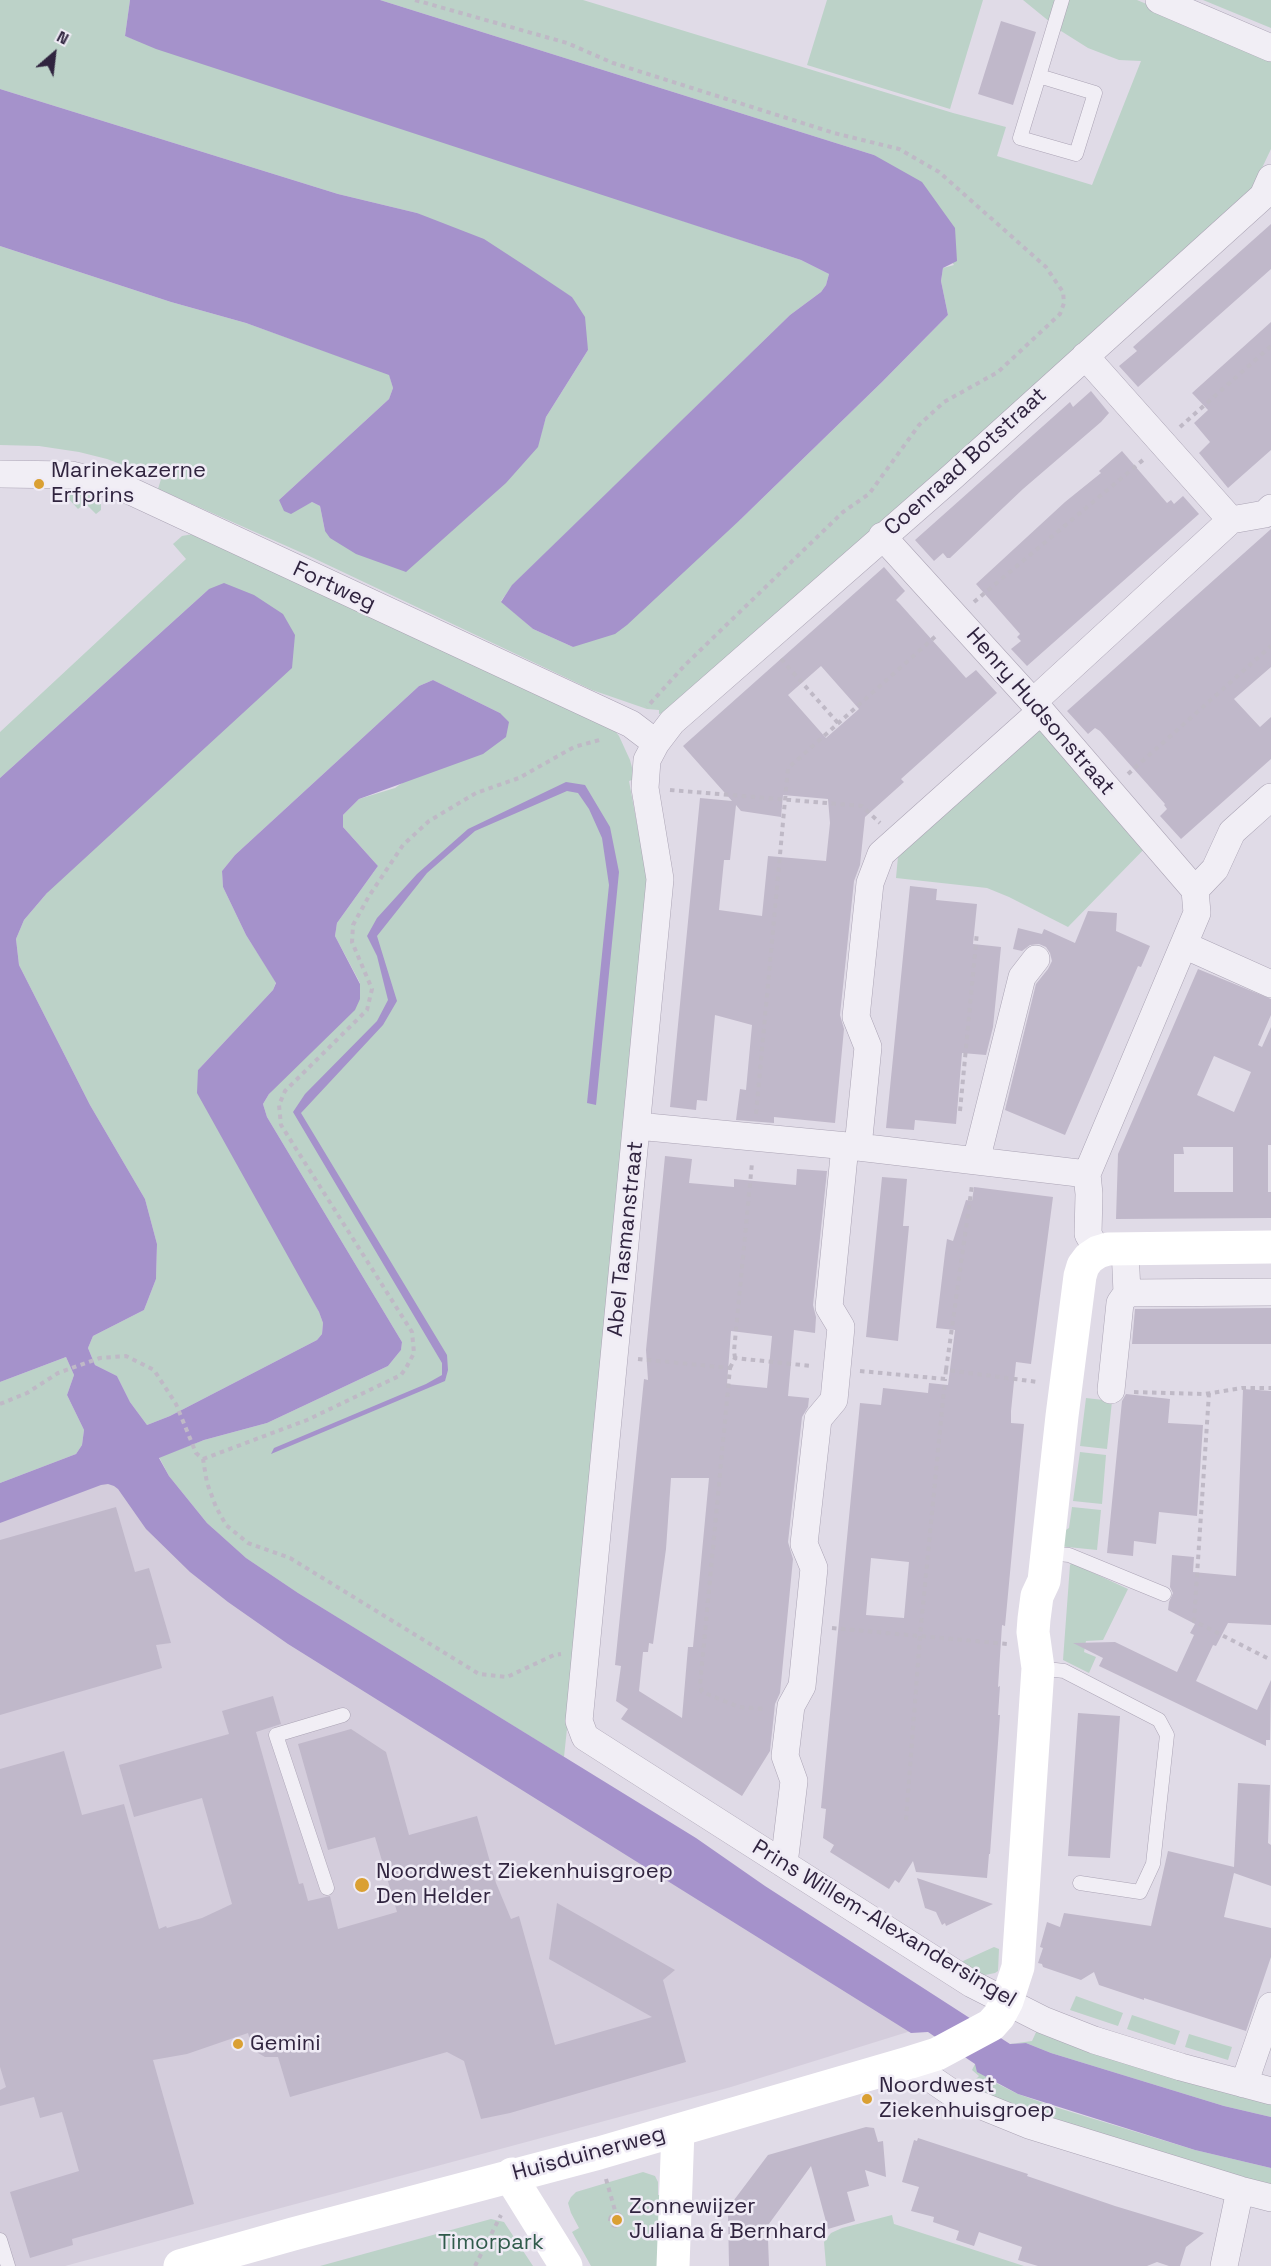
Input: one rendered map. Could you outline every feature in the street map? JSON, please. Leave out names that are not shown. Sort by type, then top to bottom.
[{"type":"street","points":[[1159,0],[1271,48]]},
{"type":"street","name":"Coenraad Botstraat","points":[[656,743],[672,722],[952,477],[1263,196],[1271,178]]},
{"type":"street","points":[[1084,356],[1232,520]]},
{"type":"street","name":"Fortweg","points":[[0,474],[72,475],[124,488],[631,724],[656,743]]},
{"type":"street","points":[[784,1864],[794,1781],[785,1756],[790,1706],[802,1686],[814,1568],[804,1544],[818,1419],[834,1400],[841,1327],[829,1307],[851,1147],[868,1047],[856,1017],[870,883],[881,854],[1232,520],[1265,514],[1271,508]]},
{"type":"street","name":"Henry Hudsonstraat","points":[[882,536],[1037,706],[1195,890]]},
{"type":"street","name":"Abel Tasmanstraat","points":[[585,1737],[579,1721],[660,879],[645,788],[647,760],[656,743]]},
{"type":"street","points":[[1127,1293],[1111,1250],[1088,1234],[1087,1174],[1197,913],[1195,890],[1215,869],[1232,832],[1271,797]]},
{"type":"street","points":[[1184,945],[1271,984]]},
{"type":"street","points":[[966,1160],[1022,977],[1036,959]]},
{"type":"street","points":[[637,1126],[851,1147],[1087,1174]]},
{"type":"street","points":[[999,2013],[1016,1975],[1020,1946],[1036,1657],[1044,1656],[1051,1610],[1046,1567],[1080,1276],[1089,1258],[1111,1250],[1271,1247]]},
{"type":"street","points":[[1127,1293],[1271,1292]]},
{"type":"street","points":[[1111,1390],[1120,1304],[1127,1293]]},
{"type":"street","name":"Prins Willem-Alexandersingel","points":[[585,1737],[972,1984],[999,2013],[1042,2020],[1094,2040],[1181,2067],[1271,2091]]},
{"type":"street","points":[[1244,2084],[1271,2006]]},
{"type":"street","name":"Huisduinerweg","points":[[180,2266],[514,2179],[922,2059],[999,2013]]},
{"type":"street","points":[[922,2059],[955,2095],[1029,2125],[1271,2198]]},
{"type":"street","points":[[673,2266],[678,2130]]},
{"type":"street","points":[[514,2179],[566,2266]]},
{"type":"street","points":[[1224,2266],[1240,2190]]},
{"type":"lane","points":[[1039,76],[1095,93],[1076,154],[1020,138],[1062,0]]},
{"type":"lane","points":[[1046,1567],[1069,1555],[1164,1594]]},
{"type":"lane","points":[[1036,1657],[1159,1720],[1167,1735],[1153,1864],[1140,1892],[1080,1883]]},
{"type":"lane","points":[[327,1888],[276,1736],[343,1715]]},
{"type":"lane","points":[[0,2240],[8,2266]]},
{"type":"path","points":[[203,1459],[307,1420],[401,1375],[414,1353],[412,1332],[280,1125],[279,1115],[279,1105],[285,1091],[367,1010],[372,989],[352,942],[353,925],[369,896],[404,845],[429,821],[476,793],[519,778],[574,747],[608,737],[631,724],[685,665],[843,512],[869,494],[919,425],[944,402],[998,372],[1060,314],[1064,303],[1063,292],[1046,267],[939,172],[899,150],[834,133],[614,63],[567,44],[415,0]]},
{"type":"path","points":[[790,1710],[739,1707],[702,1692],[700,1685],[730,1368],[735,1358],[788,768],[956,617],[1163,443],[1271,346]]},
{"type":"path","points":[[764,640],[838,723]]},
{"type":"path","points":[[1110,791],[1271,646]]},
{"type":"path","points":[[645,788],[862,806],[897,839]]},
{"type":"path","points":[[906,1820],[920,1636],[966,1160],[977,932]]},
{"type":"path","points":[[0,1404],[27,1392],[58,1373],[100,1358],[126,1356],[154,1370],[176,1404],[196,1453],[203,1459],[207,1483],[216,1507],[226,1525],[248,1544],[290,1558],[479,1674],[507,1677],[554,1655],[586,1652]]},
{"type":"path","points":[[614,1358],[730,1368]]},
{"type":"path","points":[[735,1358],[945,1379]]},
{"type":"path","points":[[946,1370],[1045,1383],[1045,1375],[1067,1377]]},
{"type":"path","points":[[1111,1390],[1170,1395],[1242,1388],[1271,1388]]},
{"type":"path","points":[[1209,1393],[1194,1620],[1271,1660]]},
{"type":"path","points":[[808,1626],[920,1636],[1036,1657]]},
{"type":"path","points":[[599,2153],[616,2214]]},
{"type":"path","points":[[475,2266],[514,2179]]},
{"type":"shaded area","points":[[130,0],[380,0],[874,155],[922,182],[955,228],[957,261],[943,268],[941,281],[948,315],[741,519],[627,625],[615,634],[573,647],[533,629],[501,602],[512,585],[790,315],[821,292],[829,274],[801,260],[156,49],[125,36]]},
{"type":"shaded area","points":[[0,89],[338,194],[417,213],[484,239],[527,267],[572,297],[585,317],[588,350],[546,417],[538,447],[506,483],[406,572],[356,554],[330,538],[325,531],[320,506],[312,502],[291,514],[284,511],[279,500],[389,399],[393,388],[389,375],[246,323],[171,302],[0,246]]},
{"type":"shaded area","points":[[224,583],[254,595],[283,614],[295,635],[292,668],[47,893],[24,920],[16,939],[19,965],[90,1105],[145,1199],[157,1244],[156,1279],[144,1310],[93,1336],[88,1348],[95,1365],[117,1376],[130,1402],[147,1425],[170,1416],[317,1340],[322,1334],[323,1323],[319,1312],[197,1093],[198,1070],[273,990],[276,983],[246,935],[223,887],[222,871],[235,855],[419,686],[433,680],[500,713],[509,722],[506,737],[483,754],[359,799],[343,815],[343,827],[378,866],[337,923],[335,936],[360,984],[360,999],[355,1010],[269,1094],[263,1104],[267,1117],[402,1342],[401,1350],[388,1366],[267,1423],[204,1440],[159,1458],[169,1476],[207,1523],[246,1558],[298,1593],[696,1838],[765,1886],[1010,2044],[1026,2043],[1051,2053],[1224,2106],[1271,2117],[1271,2168],[1195,2150],[1018,2094],[977,2072],[975,2064],[928,2032],[911,2033],[288,1644],[190,1572],[146,1529],[114,1486],[101,1485],[0,1523],[0,1483],[76,1454],[82,1445],[84,1430],[67,1395],[74,1375],[66,1357],[0,1382],[0,778],[209,589]]},
{"type":"shaded area","points":[[566,782],[585,785],[610,827],[619,872],[596,1105],[587,1103],[609,885],[602,838],[589,809],[578,793],[567,791],[475,831],[427,873],[377,936],[397,1001],[383,1025],[301,1113],[447,1355],[448,1370],[445,1381],[271,1454],[274,1448],[426,1384],[442,1375],[442,1363],[293,1112],[305,1094],[377,1021],[388,1000],[377,956],[367,936],[377,918],[417,874],[468,829]]},
{"type":"shaded area","name":"Noordwest Ziekenhuisgroep Den Helder","points":[[115,1462],[943,2021],[731,2087],[65,2266],[0,2266],[0,1506]]},
{"type":"green space","points":[[0,0],[130,0],[125,36],[801,260],[829,274],[821,292],[790,315],[513,585],[501,601],[533,629],[573,647],[741,519],[882,382],[948,315],[941,281],[943,268],[954,265],[874,155],[380,0],[583,0],[953,113],[1006,127],[997,156],[1092,185],[1141,61],[1119,60],[1088,48],[1061,31],[1023,0],[1137,0],[1271,57],[1271,149],[1252,189],[1091,336],[667,712],[659,714],[659,710],[647,709],[592,690],[309,556],[158,489],[161,479],[107,459],[79,452],[39,446],[0,445],[0,246],[171,302],[246,323],[389,374],[393,388],[389,399],[279,500],[301,507],[312,502],[320,506],[325,531],[537,447],[546,417],[588,350],[572,297],[417,213],[338,194],[0,89]]},
{"type":"green space","points":[[827,0],[983,0],[950,109],[807,65]]},
{"type":"green space","points":[[1203,0],[1271,0],[1271,28]]},
{"type":"green space","points":[[74,491],[83,492],[101,500],[101,510],[96,514],[85,503],[78,509],[65,495]]},
{"type":"green space","points":[[193,534],[612,727],[619,736],[630,760],[635,779],[629,781],[644,862],[649,861],[625,1177],[564,1757],[298,1593],[246,1558],[207,1523],[169,1476],[159,1457],[204,1440],[267,1423],[388,1366],[401,1350],[402,1342],[267,1117],[263,1104],[360,983],[335,936],[337,923],[378,866],[343,827],[343,815],[359,799],[395,788],[500,713],[433,680],[419,686],[235,855],[222,871],[223,887],[246,935],[276,982],[273,990],[198,1070],[319,1312],[323,1323],[322,1334],[317,1340],[170,1416],[147,1425],[130,1402],[117,1376],[95,1365],[88,1348],[93,1336],[144,1310],[156,1279],[157,1244],[145,1199],[90,1105],[19,965],[16,939],[24,920],[47,893],[209,589],[0,778],[0,732],[186,559],[173,544],[182,536]]},
{"type":"green space","points":[[1042,718],[1153,840],[1068,927],[987,888],[896,878],[899,846]]},
{"type":"green space","points":[[66,1357],[74,1375],[67,1395],[84,1430],[82,1445],[76,1454],[0,1483],[0,1382]]},
{"type":"green space","points":[[1086,1398],[1112,1401],[1107,1449],[1080,1446]]},
{"type":"green space","points":[[1080,1452],[1106,1455],[1102,1504],[1073,1501]]},
{"type":"green space","points":[[1072,1507],[1101,1510],[1097,1550],[1058,1546],[1061,1533],[1069,1528]]},
{"type":"green space","points":[[1072,1563],[1128,1589],[1103,1640],[1086,1641],[1084,1652],[1096,1657],[1089,1673],[1063,1660],[1070,1565]]},
{"type":"green space","points":[[994,1947],[999,1949],[998,1971],[995,1973],[977,1974],[961,1965],[963,1961]]},
{"type":"green space","points":[[1076,1996],[1123,2013],[1118,2026],[1070,2010]]},
{"type":"green space","points":[[1132,2015],[1180,2031],[1175,2045],[1127,2029]]},
{"type":"green space","points":[[1037,2030],[1271,2102],[1271,2117],[1224,2106],[1051,2053],[1026,2043],[1010,2044],[1032,2041]]},
{"type":"green space","points":[[1189,2034],[1232,2047],[1228,2060],[1185,2047]]},
{"type":"green space","points":[[975,2064],[998,2084],[1055,2107],[1195,2150],[1271,2168],[1271,2189],[1220,2177],[965,2090],[979,2076],[972,2070]]},
{"type":"green space","points":[[643,2172],[655,2176],[658,2182],[658,2195],[669,2195],[668,2266],[591,2266],[572,2232],[579,2228],[568,2203],[571,2197],[576,2192]]},
{"type":"green space","points":[[892,2215],[894,2224],[1024,2266],[826,2266],[824,2242],[831,2233]]},
{"type":"green space","name":"Timorpark","points":[[491,2219],[504,2222],[533,2266],[320,2266]]},
{"type":"building","points":[[1001,21],[1036,32],[1013,105],[978,94]]},
{"type":"building","points":[[1271,224],[1271,269],[1138,387],[1119,366],[1137,351],[1133,347]]},
{"type":"building","points":[[1271,322],[1271,450],[1228,488],[1199,453],[1210,442],[1194,423],[1208,410],[1192,393]]},
{"type":"building","points":[[1091,391],[1109,413],[1101,422],[1023,489],[950,558],[943,553],[934,561],[915,540],[1070,402],[1073,407]]},
{"type":"building","points":[[1122,451],[1167,503],[1171,500],[1174,504],[1183,496],[1199,514],[1027,666],[1011,649],[1021,641],[1017,637],[1020,634],[976,584],[1065,502],[1101,473],[1099,471]]},
{"type":"building","points":[[1271,529],[1271,667],[1234,699],[1260,727],[1271,717],[1271,759],[1181,839],[1160,816],[1167,809],[1165,804],[1100,731],[1095,728],[1088,734],[1067,711]]},
{"type":"building","points":[[884,567],[905,591],[896,600],[966,678],[976,670],[997,693],[901,779],[904,782],[865,817],[860,865],[854,881],[840,1015],[844,1029],[835,1123],[774,1117],[774,1123],[736,1120],[740,1089],[746,1090],[752,1025],[715,1015],[707,1101],[697,1100],[696,1110],[670,1107],[700,798],[732,801],[683,746]],"holes":[[[821,666],[859,709],[826,738],[788,695]],[[783,795],[828,799],[830,823],[826,861],[768,856],[762,916],[719,910],[724,860],[730,860],[736,805],[741,811],[781,817]]]},
{"type":"building","points":[[910,886],[937,889],[936,900],[977,904],[973,944],[1001,947],[993,1027],[986,1055],[962,1053],[956,1124],[915,1120],[914,1130],[886,1128]]},
{"type":"building","points":[[1088,911],[1117,913],[1116,931],[1150,946],[1141,967],[1138,966],[1065,1135],[1005,1110],[1036,984],[1052,961],[1046,947],[1039,944],[1030,945],[1022,951],[1013,949],[1018,928],[1042,934],[1044,929],[1075,943]]},
{"type":"building","points":[[1198,969],[1271,999],[1271,1015],[1258,1045],[1262,1047],[1271,1027],[1271,1145],[1268,1145],[1268,1192],[1271,1192],[1271,1218],[1116,1219],[1118,1154]],"holes":[[[1214,1056],[1251,1072],[1234,1112],[1197,1095]],[[1183,1147],[1233,1147],[1233,1192],[1174,1192],[1174,1154],[1184,1154]]]},
{"type":"building","points":[[665,1156],[692,1159],[689,1183],[734,1187],[734,1179],[796,1185],[797,1169],[827,1171],[813,1305],[816,1317],[815,1333],[794,1330],[788,1396],[809,1398],[808,1407],[802,1417],[788,1542],[793,1559],[780,1693],[775,1704],[770,1751],[742,1796],[621,1719],[628,1709],[616,1701],[621,1666],[615,1665],[644,1379],[648,1380],[646,1350]],"holes":[[[731,1331],[772,1336],[767,1388],[727,1384]],[[671,1478],[709,1478],[693,1647],[688,1647],[682,1718],[639,1691],[643,1652],[648,1652],[649,1643],[653,1644],[666,1549]]]},
{"type":"building","points":[[882,1177],[907,1179],[903,1226],[909,1226],[898,1341],[866,1337]]},
{"type":"building","points":[[974,1187],[1053,1197],[1031,1364],[1016,1362],[1011,1411],[1011,1423],[1024,1424],[1005,1626],[1002,1625],[998,1687],[1000,1686],[998,1715],[1000,1715],[990,1854],[987,1878],[916,1872],[913,1861],[899,1883],[895,1880],[889,1889],[830,1852],[834,1845],[823,1838],[826,1809],[821,1808],[860,1403],[881,1405],[883,1388],[928,1393],[929,1383],[948,1385],[955,1330],[936,1328],[945,1253],[947,1239],[953,1241],[966,1200],[972,1201]],"holes":[[[871,1558],[909,1562],[904,1618],[866,1615]]]},
{"type":"building","points":[[1271,1308],[1271,1344],[1132,1344],[1135,1309]]},
{"type":"building","points":[[1243,1389],[1271,1391],[1271,1625],[1228,1623],[1216,1646],[1213,1645],[1196,1681],[1257,1710],[1271,1680],[1270,1740],[1266,1740],[1266,1746],[1099,1666],[1103,1658],[1073,1643],[1115,1642],[1177,1672],[1194,1635],[1190,1633],[1195,1624],[1168,1610],[1173,1593],[1170,1587],[1172,1555],[1194,1557],[1193,1572],[1236,1576]]},
{"type":"building","points":[[1126,1394],[1170,1399],[1168,1423],[1203,1425],[1197,1516],[1159,1512],[1156,1544],[1134,1541],[1133,1556],[1107,1553],[1122,1401]]},
{"type":"building","points":[[116,1507],[135,1572],[149,1568],[171,1643],[156,1645],[162,1668],[0,1715],[0,1540]]},
{"type":"building","points":[[273,1696],[281,1724],[256,1732],[299,1884],[303,1883],[308,1901],[330,1896],[338,1929],[397,1912],[375,1837],[328,1850],[298,1744],[351,1729],[386,1752],[409,1835],[477,1816],[496,1883],[511,1919],[519,1916],[555,2045],[652,2017],[549,1959],[557,1903],[675,1970],[663,1980],[686,2062],[510,2113],[481,2119],[464,2061],[447,2052],[290,2097],[278,2057],[265,2057],[253,2050],[248,2033],[187,2054],[153,2060],[194,2204],[72,2239],[73,2245],[30,2258],[10,2192],[79,2171],[62,2112],[40,2118],[34,2097],[0,2106],[0,2090],[6,2087],[0,2067],[0,1769],[64,1751],[82,1815],[124,1804],[159,1929],[166,1926],[167,1928],[202,1918],[232,1904],[202,1798],[134,1817],[119,1765],[229,1734],[222,1711]]},
{"type":"building","points":[[1078,1713],[1120,1716],[1110,1858],[1068,1856]]},
{"type":"building","points":[[1238,1783],[1270,1785],[1268,1843],[1271,1845],[1271,1886],[1234,1873],[1224,1917],[1271,1928],[1271,1957],[1246,2031],[1099,1985],[1094,1972],[1081,1980],[1043,1967],[1038,1963],[1047,1922],[1060,1927],[1064,1913],[1151,1926],[1168,1851],[1234,1867]]},
{"type":"building","points":[[917,1878],[993,1904],[946,1926],[945,1923],[942,1925],[936,1912],[925,1908]]},
{"type":"building","points":[[866,2127],[874,2128],[878,2142],[883,2141],[886,2177],[865,2170],[869,2186],[847,2192],[855,2221],[828,2229],[811,2166],[758,2239],[768,2239],[769,2266],[729,2266],[728,2213],[731,2204],[768,2155]]},
{"type":"building","points":[[918,2138],[1028,2174],[1027,2176],[1115,2206],[1204,2233],[1186,2247],[1180,2266],[1169,2266],[1157,2262],[1147,2266],[1038,2266],[1018,2260],[1022,2247],[979,2232],[974,2246],[956,2240],[959,2231],[933,2222],[934,2217],[911,2211],[919,2187],[902,2182],[914,2140],[917,2141]]},
{"type":"place","name":"Marinekazerne Erfprins","points":[[39,484]]},
{"type":"place","name":"Noordwest Ziekenhuisgroep Den Helder","points":[[362,1885]]},
{"type":"place","name":"Gemini","points":[[238,2044]]},
{"type":"place","name":"Noordwest Ziekenhuisgroep","points":[[867,2099]]},
{"type":"place","name":"Zonnewijzer Juliana & Bernhard","points":[[617,2220]]}]
